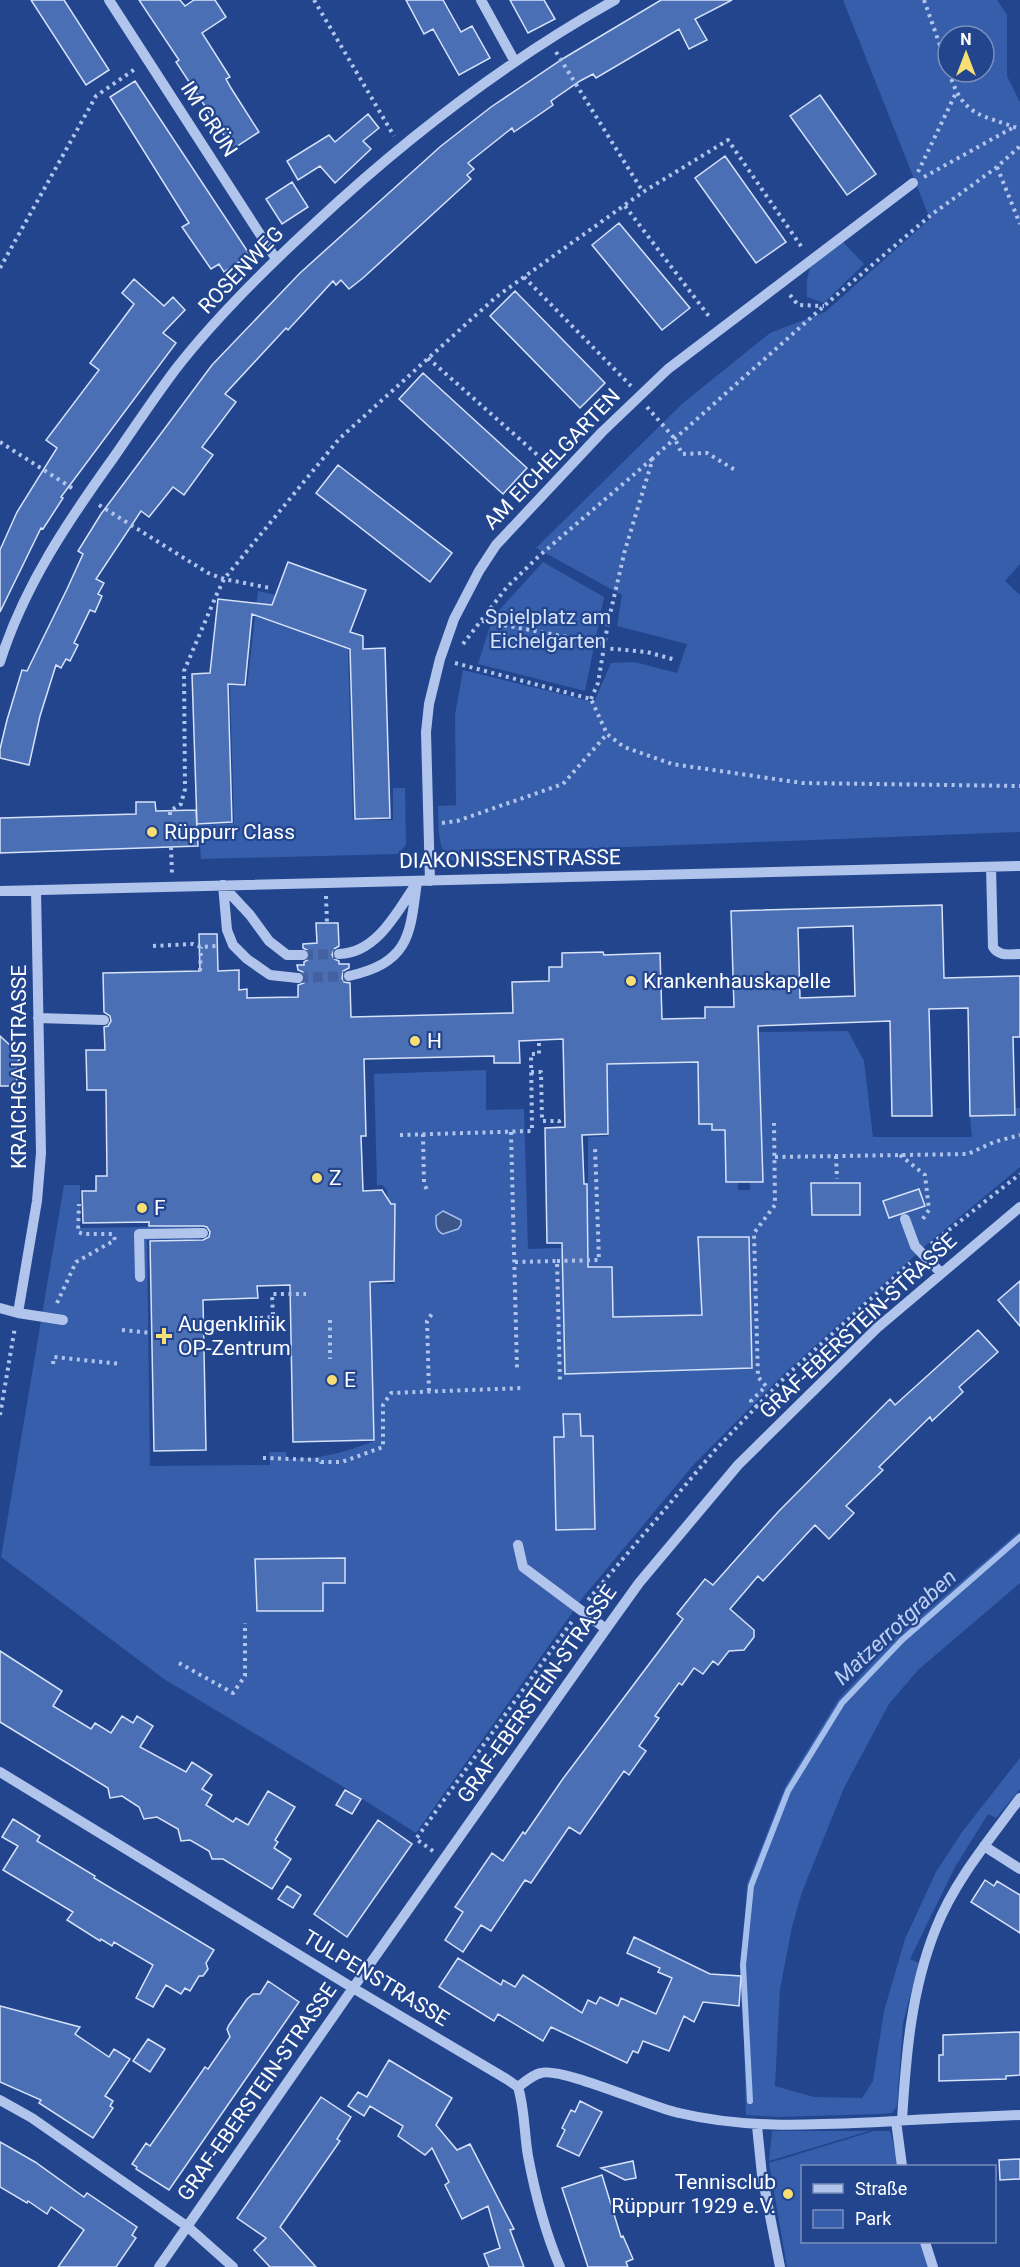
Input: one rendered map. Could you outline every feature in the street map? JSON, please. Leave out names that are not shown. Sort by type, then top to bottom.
[{"type":"street","name":"IM GRÜN","points":[[109,0],[276,259]]},
{"type":"street","points":[[481,0],[515,62]]},
{"type":"street","name":"ROSENWEG","points":[[0,662],[20,608],[40,567],[85,497],[176,369],[229,308],[276,259],[401,146],[515,62],[615,0]]},
{"type":"street","name":"AM EICHELGARTEN","points":[[430,881],[426,732],[429,704],[440,659],[464,599],[496,545],[668,369],[913,183]]},
{"type":"street","name":"DIAKONISSENSTRASSE","points":[[0,891],[1020,866]]},
{"type":"street","points":[[991,867],[993,947],[1001,954],[1020,954]]},
{"type":"street","points":[[339,954],[351,954],[382,933],[417,881]]},
{"type":"street","points":[[349,976],[369,972],[398,953],[406,941],[411,925],[417,881]]},
{"type":"street","points":[[223,885],[250,915],[269,941],[287,955],[303,955]]},
{"type":"street","points":[[223,885],[227,930],[233,945],[252,964],[270,975],[298,978]]},
{"type":"street","name":"KRAICHGAUSTRASSE","points":[[18,1313],[37,1201],[41,1153],[36,890]]},
{"type":"street","points":[[38,1018],[104,1020]]},
{"type":"street","name":"GRAF-EBERSTEIN-STRASSE","points":[[159,2267],[639,1583],[738,1465],[877,1328],[1020,1207]]},
{"type":"street","points":[[905,1219],[915,1246],[941,1273]]},
{"type":"street","points":[[140,1277],[139,1234],[203,1233]]},
{"type":"street","points":[[0,1308],[63,1320]]},
{"type":"street","points":[[518,1545],[523,1568],[606,1629]]},
{"type":"street","name":"TULPENSTRASSE","points":[[0,1772],[518,2087]]},
{"type":"street","points":[[902,2165],[899,2120],[917,1985],[936,1927],[955,1890],[1020,1798]]},
{"type":"street","points":[[984,1846],[1020,1869]]},
{"type":"street","points":[[560,2267],[534,2183],[528,2154],[523,2104],[518,2087],[539,2073],[562,2073],[648,2105],[674,2112],[704,2119],[756,2126],[806,2126],[1020,2115]]},
{"type":"street","points":[[0,2100],[32,2118],[188,2227],[233,2267]]},
{"type":"street","points":[[756,2126],[762,2175],[780,2267]]},
{"type":"street","points":[[926,2243],[933,2267]]},
{"type":"path","points":[[314,0],[401,146]]},
{"type":"path","points":[[924,0],[936,34]]},
{"type":"path","points":[[549,41],[643,192]]},
{"type":"path","points":[[0,268],[96,96],[148,60]]},
{"type":"path","points":[[953,84],[956,93],[974,113],[1020,129]]},
{"type":"path","points":[[913,183],[956,93]]},
{"type":"path","points":[[913,183],[1014,127]]},
{"type":"path","points":[[170,815],[170,811],[181,804],[185,789],[184,671],[224,579],[339,439],[496,297],[643,192],[728,140],[811,259]]},
{"type":"path","points":[[462,645],[507,588],[538,556],[675,439],[824,306],[931,215],[997,167],[1018,148],[1020,143]]},
{"type":"path","points":[[997,167],[1020,224]]},
{"type":"path","points":[[625,206],[718,329]]},
{"type":"path","points":[[524,278],[639,397],[675,439],[682,454],[707,453],[735,470]]},
{"type":"path","points":[[798,305],[824,306]]},
{"type":"path","points":[[428,358],[561,476]]},
{"type":"path","points":[[0,442],[208,573],[224,579],[270,588]]},
{"type":"path","points":[[653,458],[625,550],[598,682],[591,699],[607,734],[624,747],[672,764],[802,783],[1020,786]]},
{"type":"path","points":[[482,621],[604,646],[647,652],[676,660]]},
{"type":"path","points":[[440,659],[591,699]]},
{"type":"path","points":[[428,825],[457,821],[563,784],[607,734]]},
{"type":"path","points":[[171,847],[173,887]]},
{"type":"path","points":[[326,883],[327,923]]},
{"type":"path","points":[[153,946],[193,944],[201,947],[226,946]]},
{"type":"path","points":[[200,971],[201,947]]},
{"type":"path","points":[[400,1135],[532,1131],[531,1054],[538,1054],[539,1039]]},
{"type":"path","points":[[531,1072],[541,1072],[542,1121],[559,1121],[560,1127]]},
{"type":"path","points":[[757,1407],[751,1401],[766,1386],[758,1377],[754,1233],[775,1205],[774,1124]]},
{"type":"path","points":[[511,1132],[517,1368]]},
{"type":"path","points":[[423,1134],[424,1183],[428,1190]]},
{"type":"path","points":[[775,1157],[968,1154],[994,1142],[1020,1135]]},
{"type":"path","points":[[515,1262],[599,1260],[595,1147]]},
{"type":"path","points":[[900,1154],[925,1175],[929,1210],[911,1236]]},
{"type":"path","points":[[836,1156],[837,1179]]},
{"type":"path","points":[[57,1303],[76,1262],[115,1240],[113,1234],[78,1232],[79,1204]]},
{"type":"path","points":[[557,1261],[560,1383]]},
{"type":"path","points":[[260,1318],[273,1317],[272,1294],[306,1294]]},
{"type":"path","points":[[429,1391],[428,1321],[434,1311]]},
{"type":"path","points":[[0,1415],[18,1313]]},
{"type":"path","points":[[330,1320],[330,1359]]},
{"type":"path","points":[[122,1330],[151,1333]]},
{"type":"path","points":[[53,1364],[54,1357],[122,1364]]},
{"type":"path","points":[[263,1458],[342,1462],[383,1447],[383,1406],[391,1393],[523,1388]]},
{"type":"path","points":[[179,1663],[233,1693],[244,1676],[246,1623]]},
{"type":"green space","points":[[843,0],[997,0],[1007,15],[1007,76],[1020,102],[1020,564],[1005,581],[1020,595],[1020,832],[603,848],[464,849],[463,862],[447,857],[440,842],[438,806],[456,805],[455,715],[463,670],[594,702],[611,663],[635,662],[677,673],[687,644],[617,626],[622,595],[536,548],[683,403],[770,333],[825,312],[930,219]]},
{"type":"green space","points":[[843,242],[864,264],[824,303],[807,297],[810,269],[819,258]]},
{"type":"green space","name":"Spielplatz am Eichelgarten","points":[[543,562],[604,597],[585,691],[478,664],[493,617]]},
{"type":"green space","points":[[258,591],[275,595],[276,602],[270,621],[348,649],[353,820],[393,820],[393,788],[405,788],[406,845],[398,854],[201,859],[199,825],[234,823],[230,685],[247,686]]},
{"type":"green space","points":[[848,1031],[864,1061],[873,1137],[972,1137],[970,1116],[1015,1114],[1016,1108],[1020,1108],[1020,1167],[932,1240],[784,1374],[695,1463],[584,1596],[416,1833],[164,1679],[1,1557],[64,1185],[80,1185],[80,1228],[200,1226],[200,1239],[147,1240],[150,1466],[270,1465],[269,1452],[286,1452],[287,1459],[332,1454],[374,1441],[371,1301],[356,1301],[357,1283],[394,1284],[395,1205],[388,1204],[387,1190],[382,1185],[377,1185],[374,1074],[486,1070],[486,1110],[524,1109],[528,1249],[588,1247],[588,1137],[608,1136],[607,1064],[698,1062],[699,1124],[712,1124],[713,1130],[725,1130],[726,1181],[738,1181],[738,1190],[750,1190],[750,1182],[763,1181],[759,1032]]},
{"type":"green space","points":[[1020,1531],[1020,1583],[918,1670],[889,1704],[844,1788],[802,1892],[792,1927],[780,1989],[775,2086],[814,2097],[862,2098],[873,2081],[884,2011],[905,1939],[936,1872],[962,1832],[1020,1758],[1020,1789],[996,1818],[988,1814],[955,1867],[910,1959],[919,1963],[903,2023],[897,2106],[892,2113],[879,2114],[777,2117],[746,2115],[742,1964],[747,1884],[785,1787],[838,1700],[893,1640]]},
{"type":"green space","points":[[772,2131],[869,2131],[769,2161]]},
{"type":"green space","name":"Tennisclub Rüppurr 1929 e.V.","points":[[874,2131],[890,2131],[899,2165],[801,2165],[801,2243],[923,2243],[932,2267],[787,2267],[769,2163]]},
{"type":"shaded area","points":[[443,1211],[461,1220],[458,1229],[443,1234],[439,1231],[436,1226],[436,1216]]},
{"type":"building","points":[[31,0],[64,0],[109,70],[86,85]]},
{"type":"building","points":[[139,0],[180,0],[185,6],[194,0],[215,0],[226,17],[202,33],[230,77],[226,79],[231,88],[259,132],[233,149],[176,62],[179,60]]},
{"type":"building","points":[[406,0],[443,0],[461,32],[472,26],[490,58],[459,75],[433,29],[424,34]]},
{"type":"building","points":[[510,0],[544,0],[555,19],[528,33]]},
{"type":"building","points":[[661,0],[732,0],[695,19],[707,40],[689,49],[679,29],[596,78],[593,74],[580,81],[551,101],[553,105],[514,132],[512,128],[468,163],[474,169],[467,175],[471,179],[363,278],[349,289],[341,280],[336,285],[333,281],[288,330],[286,328],[225,394],[236,402],[202,447],[213,455],[184,495],[173,487],[149,517],[141,511],[96,579],[104,583],[98,594],[102,596],[95,612],[90,610],[74,643],[78,645],[70,661],[66,659],[61,668],[56,665],[40,716],[29,765],[0,758],[7,720],[22,670],[27,671],[67,589],[83,554],[78,551],[101,514],[212,365],[300,273],[441,146],[491,107],[564,58]]},
{"type":"building","points":[[135,81],[250,255],[224,272],[219,264],[211,269],[182,227],[189,223],[110,97]]},
{"type":"building","points":[[820,95],[876,174],[847,195],[790,116]]},
{"type":"building","points":[[368,114],[379,128],[363,141],[371,149],[335,183],[320,166],[298,180],[287,161],[329,135],[335,142]]},
{"type":"building","points":[[725,156],[786,242],[756,263],[695,178]]},
{"type":"building","points":[[292,182],[308,207],[282,224],[266,199]]},
{"type":"building","points":[[619,223],[690,308],[662,330],[592,245]]},
{"type":"building","points":[[134,279],[164,306],[173,297],[185,310],[163,333],[176,343],[61,497],[63,498],[43,529],[41,528],[0,612],[0,550],[17,512],[57,448],[46,440],[99,370],[90,363],[134,304],[122,293]]},
{"type":"building","points":[[515,291],[605,383],[580,408],[490,316]]},
{"type":"building","points":[[423,373],[527,468],[503,494],[399,399]]},
{"type":"building","points":[[338,465],[452,553],[430,582],[316,493]]},
{"type":"building","points":[[288,562],[366,590],[350,632],[363,636],[363,649],[385,648],[390,818],[355,819],[350,649],[252,614],[245,685],[228,684],[232,822],[197,824],[192,674],[210,673],[218,599],[272,605]]},
{"type":"building","points":[[136,802],[155,802],[156,811],[196,810],[198,846],[0,853],[0,818],[136,814]]},
{"type":"building","points":[[942,905],[944,978],[1020,976],[1020,1037],[1013,1037],[1015,1115],[970,1116],[968,1008],[929,1009],[932,1116],[892,1116],[890,1021],[758,1026],[763,1182],[726,1182],[725,1130],[712,1130],[712,1124],[699,1124],[698,1062],[607,1064],[608,1134],[582,1135],[584,1184],[587,1184],[588,1267],[612,1267],[613,1317],[702,1315],[698,1237],[749,1237],[752,1368],[565,1374],[562,1243],[547,1243],[545,1128],[565,1127],[563,1039],[519,1041],[520,1063],[494,1063],[494,1056],[364,1059],[366,1136],[361,1136],[363,1191],[382,1190],[391,1204],[395,1204],[394,1281],[370,1282],[374,1440],[293,1442],[290,1285],[257,1286],[258,1298],[203,1300],[206,1450],[154,1451],[150,1241],[203,1240],[209,1237],[210,1232],[207,1227],[203,1226],[149,1226],[149,1222],[83,1223],[82,1191],[96,1191],[96,1176],[107,1176],[106,1090],[87,1090],[86,1050],[105,1050],[104,1027],[108,1026],[111,1021],[110,1016],[104,1012],[103,973],[200,971],[199,934],[217,934],[218,971],[239,970],[239,990],[247,989],[247,998],[298,997],[298,985],[304,983],[305,978],[297,965],[304,965],[310,956],[309,951],[303,948],[303,944],[317,943],[316,923],[338,923],[339,946],[334,949],[332,955],[339,961],[339,964],[349,964],[349,968],[343,971],[342,978],[344,982],[350,983],[351,1017],[513,1013],[512,982],[549,981],[549,967],[562,967],[562,953],[603,952],[604,955],[660,953],[662,1019],[705,1018],[705,1007],[734,1007],[731,911]],"holes":[[[853,926],[855,996],[800,998],[798,928]]]},
{"type":"building","points":[[0,1036],[22,1056],[16,1064],[17,1086],[0,1086]]},
{"type":"building","points":[[811,1183],[860,1183],[860,1215],[812,1215]]},
{"type":"building","points":[[919,1189],[925,1206],[889,1218],[883,1201]]},
{"type":"building","points":[[1020,1281],[1020,1326],[998,1300]]},
{"type":"building","points":[[978,1330],[998,1352],[959,1387],[963,1392],[932,1421],[930,1417],[879,1467],[883,1470],[846,1506],[854,1513],[829,1539],[815,1525],[763,1581],[758,1576],[730,1609],[754,1630],[754,1637],[744,1650],[729,1651],[718,1665],[713,1661],[703,1674],[694,1668],[682,1685],[679,1683],[655,1716],[659,1718],[639,1746],[646,1751],[629,1775],[624,1771],[580,1834],[569,1827],[531,1883],[525,1880],[491,1931],[481,1925],[463,1952],[445,1940],[463,1912],[455,1907],[492,1853],[503,1861],[523,1832],[525,1834],[562,1780],[683,1619],[677,1614],[705,1579],[713,1585],[778,1512],[890,1399],[895,1405]]},
{"type":"building","points":[[563,1414],[580,1414],[581,1436],[593,1436],[595,1529],[556,1530],[554,1437],[564,1437]]},
{"type":"building","points":[[345,1558],[345,1583],[323,1583],[323,1611],[257,1611],[255,1559]]},
{"type":"building","points":[[0,1651],[62,1691],[53,1706],[91,1729],[95,1723],[111,1733],[122,1716],[133,1723],[137,1716],[153,1726],[140,1747],[186,1772],[192,1762],[212,1775],[202,1789],[212,1795],[206,1805],[233,1822],[236,1818],[248,1825],[268,1791],[295,1807],[275,1840],[278,1842],[274,1848],[291,1859],[272,1889],[223,1859],[212,1859],[209,1851],[190,1840],[181,1841],[178,1829],[157,1817],[144,1819],[139,1807],[122,1796],[110,1798],[108,1788],[0,1722]]},
{"type":"building","points":[[345,1790],[361,1799],[352,1814],[336,1805]]},
{"type":"building","points":[[13,1819],[40,1836],[37,1841],[214,1950],[206,1963],[208,1969],[203,1976],[199,1976],[190,1991],[185,1988],[181,1994],[166,1985],[153,2007],[136,1998],[153,1965],[114,1942],[112,1946],[101,1939],[100,1941],[67,1920],[73,1912],[3,1870],[18,1846],[2,1837]]},
{"type":"building","points":[[378,1820],[412,1844],[347,1937],[314,1914]]},
{"type":"building","points":[[985,1880],[994,1886],[997,1881],[1020,1895],[1020,1933],[971,1902]]},
{"type":"building","points":[[287,1886],[301,1895],[293,1908],[278,1899]]},
{"type":"building","points":[[634,1937],[710,1974],[741,1976],[739,2006],[703,2002],[694,2022],[684,2016],[669,2051],[643,2041],[638,2053],[633,2051],[627,2063],[551,2027],[543,2041],[498,2014],[494,2021],[439,1987],[458,1958],[501,1985],[503,1980],[515,1987],[523,1975],[582,2013],[588,2000],[596,2004],[600,1997],[618,2006],[621,1998],[656,2014],[672,1978],[658,1972],[660,1968],[627,1953]]},
{"type":"building","points":[[268,1981],[299,2002],[169,2190],[132,2164],[146,2143],[150,2146],[205,2067],[208,2069],[230,2037],[227,2029],[247,1999],[253,1994],[260,1994]]},
{"type":"building","points":[[0,2006],[80,2027],[75,2034],[109,2057],[114,2049],[130,2059],[105,2096],[113,2101],[110,2106],[113,2108],[93,2138],[39,2103],[41,2100],[0,2082]]},
{"type":"building","points":[[1020,2032],[1020,2075],[1006,2076],[1006,2079],[939,2081],[939,2055],[943,2055],[943,2035]]},
{"type":"building","points":[[148,2039],[165,2049],[150,2072],[133,2061]]},
{"type":"building","points":[[389,2060],[452,2098],[436,2125],[457,2150],[470,2144],[514,2229],[510,2230],[524,2267],[489,2267],[484,2254],[500,2248],[488,2206],[462,2219],[445,2185],[449,2182],[432,2148],[425,2155],[398,2136],[403,2126],[370,2106],[364,2116],[348,2106],[358,2092],[367,2097]]},
{"type":"building","points":[[321,2097],[351,2117],[337,2139],[340,2141],[280,2227],[316,2267],[270,2267],[254,2250],[266,2238],[237,2218]]},
{"type":"building","points":[[580,2101],[602,2112],[579,2156],[557,2146],[565,2130],[562,2128],[571,2110],[575,2112]]},
{"type":"building","points":[[0,2142],[35,2162],[84,2197],[87,2193],[137,2227],[132,2235],[136,2238],[116,2267],[58,2267],[84,2230],[51,2207],[47,2214],[28,2201],[27,2203],[0,2187]]},
{"type":"building","points":[[1020,2159],[1020,2179],[1000,2180],[999,2160]]},
{"type":"building","points":[[633,2161],[636,2178],[625,2180],[601,2168]]},
{"type":"building","points":[[602,2175],[621,2237],[623,2236],[633,2259],[626,2262],[628,2267],[588,2267],[562,2188]]},
{"type":"waterway","name":"Matzerrotgraben","points":[[750,2101],[743,1965],[751,1886],[788,1791],[842,1703],[902,1640],[1020,1537]]},
{"type":"tunnel","points":[[303,955],[339,954]]},
{"type":"tunnel","points":[[298,978],[349,976]]},
{"type":"place","name":"Rüppurr Class","points":[[152,832]]},
{"type":"place","name":"Krankenhauskapelle","points":[[631,981]]},
{"type":"place","name":"H","points":[[415,1041]]},
{"type":"place","name":"Z","points":[[317,1178]]},
{"type":"place","name":"F","points":[[142,1208]]},
{"type":"place","name":"Augenklinik OP-Zentrum","points":[[164,1336]]},
{"type":"place","name":"E","points":[[332,1380]]},
{"type":"place","name":"Tennisclub Rüppurr 1929 e.V.","points":[[788,2194]]}]
